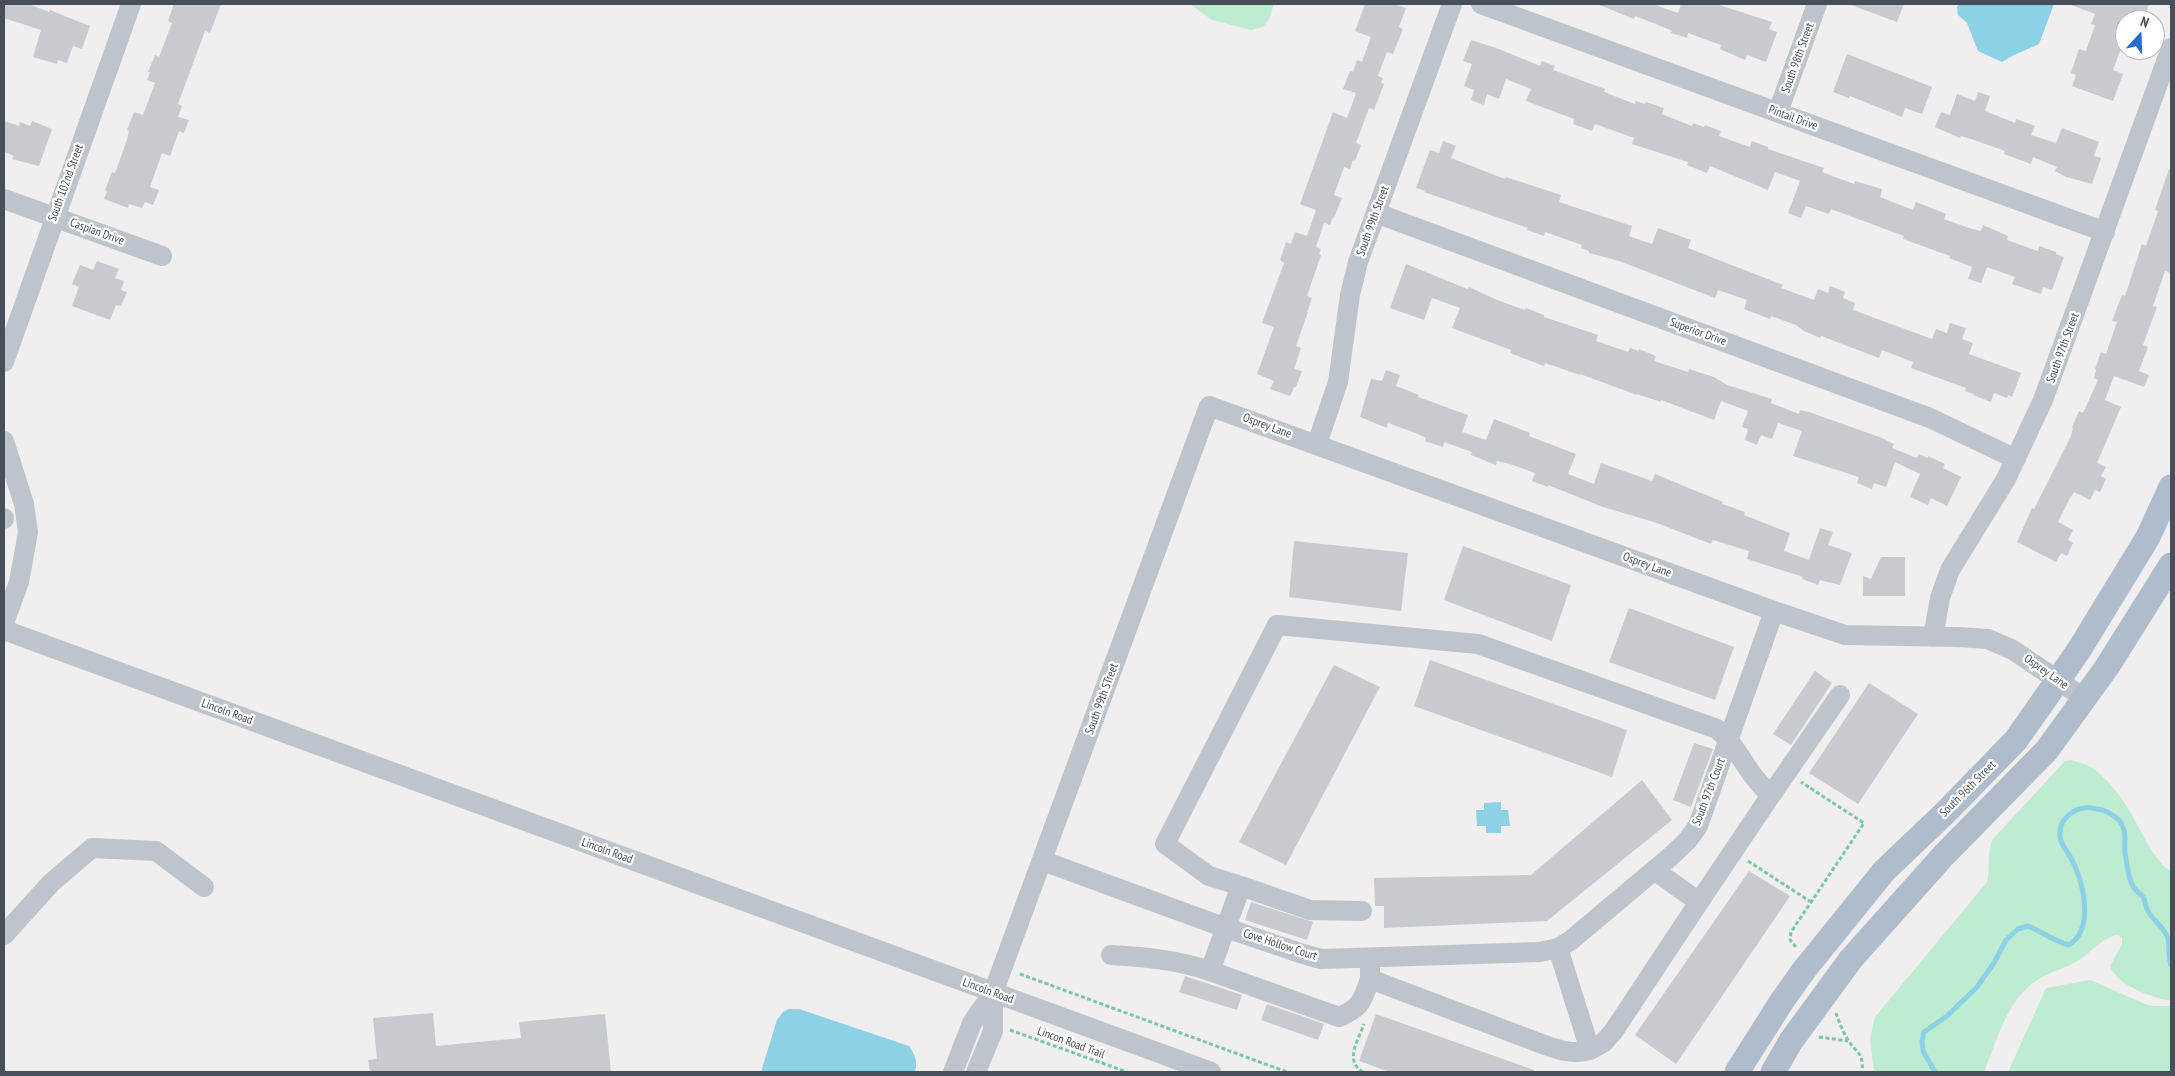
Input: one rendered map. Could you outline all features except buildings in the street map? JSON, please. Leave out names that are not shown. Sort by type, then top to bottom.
[{"type":"main road","name":"South 96th Street","points":[[1737,1072],[1771,1017],[1804,970],[1878,879],[2016,740],[2079,650],[2148,537],[2171,487]]},
{"type":"main road","points":[[1773,1072],[1792,1041],[1851,959],[1944,855],[2047,750],[2107,667],[2171,565]]},
{"type":"street","name":"South 102nd Street","points":[[4,362],[54,216],[131,4]]},
{"type":"street","name":"South 99th Street","points":[[1317,444],[1338,382],[1355,273],[1452,4]]},
{"type":"street","name":"Pintail Drive","points":[[1481,4],[2104,232]]},
{"type":"street","name":"South 98th Street","points":[[1778,112],[1817,4]]},
{"type":"street","name":"South 97th Street","points":[[1933,637],[1940,598],[1950,570],[1985,515],[2034,424],[2171,48]]},
{"type":"street","name":"Caspian Drive","points":[[4,199],[162,256]]},
{"type":"street","name":"Superior Drive","points":[[1376,214],[1930,418],[2016,459]]},
{"type":"street","name":"Osprey Lane","points":[[1209,406],[1845,635],[1988,639],[2014,650],[2084,698]]},
{"type":"street","name":"South 99th STreet","points":[[993,993],[1209,406]]},
{"type":"street","points":[[4,441],[19,485],[28,532],[18,582],[4,623]]},
{"type":"street","name":"South 97th Court","points":[[1558,948],[1570,941],[1654,870],[1687,840],[1698,826],[1774,611]]},
{"type":"street","points":[[1362,911],[1310,910],[1209,876],[1165,844],[1277,625],[1478,644],[1718,729],[1729,738],[1749,773],[1771,795]]},
{"type":"street","name":"Lincoln Road","points":[[4,630],[1211,1072]]},
{"type":"street","points":[[1370,978],[1564,1051],[1578,1053],[1590,1050],[1603,1043],[1614,1032],[1699,902],[1840,695]]},
{"type":"street","points":[[4,935],[51,883],[92,848],[156,851],[204,887]]},
{"type":"street","name":"Cove Hollow Court","points":[[1043,861],[1226,928],[1303,954],[1321,958],[1540,952],[1558,948]]},
{"type":"street","points":[[1654,870],[1699,902]]},
{"type":"street","points":[[1210,971],[1241,886]]},
{"type":"street","points":[[1558,948],[1590,1050]]},
{"type":"street","points":[[1111,955],[1164,958],[1186,962],[1338,1017],[1353,1011],[1362,1000],[1370,978],[1369,957]]},
{"type":"street","points":[[953,1072],[972,1023],[993,993]]},
{"type":"street","points":[[976,1072],[993,1031],[993,993]]},
{"type":"path","points":[[1797,779],[1864,823],[1789,937],[1791,943],[1799,950]]},
{"type":"path","points":[[1748,860],[1811,902]]},
{"type":"path","points":[[1020,974],[1288,1072]]},
{"type":"path","points":[[1834,1011],[1848,1041],[1857,1049],[1861,1058],[1862,1072]]},
{"type":"path","points":[[1363,1072],[1355,1065],[1353,1054],[1367,1017]]},
{"type":"path","name":"Lincon Road Trail","points":[[1009,1030],[1127,1072]]},
{"type":"path","points":[[1816,1036],[1848,1041]]},
{"type":"green space","points":[[1190,4],[1274,4],[1269,19],[1263,27],[1251,30],[1212,20]]},
{"type":"green space","points":[[2072,760],[2092,767],[2118,793],[2153,853],[2171,871],[2171,1001],[2136,990],[2127,985],[2114,973],[2110,966],[2122,944],[2122,937],[2117,935],[2102,942],[2079,960],[2042,977],[2026,989],[2010,1010],[1984,1072],[1874,1072],[1870,1039],[1875,1017],[1987,882],[1990,849],[1993,839],[2065,761]]},
{"type":"green space","points":[[2090,980],[2150,1006],[2171,1006],[2171,1072],[2008,1072],[2046,988]]},
{"type":"water","points":[[1959,4],[2054,4],[2039,44],[2002,62],[1978,51],[1967,23],[1958,15],[1957,7]]},
{"type":"water","points":[[1501,802],[1501,810],[1508,810],[1510,826],[1501,826],[1501,833],[1486,833],[1486,826],[1477,826],[1476,810],[1484,810],[1484,803]]},
{"type":"water","points":[[789,1009],[799,1009],[909,1046],[915,1059],[915,1072],[761,1072],[777,1020],[783,1012]]},
{"type":"waterway","points":[[1935,1072],[1923,1051],[1922,1041],[1924,1032],[1947,1016],[1977,987],[1994,963],[2006,940],[2018,929],[2028,926],[2069,945],[2077,938],[2082,929],[2085,907],[2081,884],[2073,861],[2062,844],[2060,834],[2063,821],[2078,809],[2091,808],[2101,810],[2116,817],[2122,825],[2125,835],[2128,872],[2131,881],[2144,899],[2150,915],[2166,935],[2169,942],[2171,965]]}]
